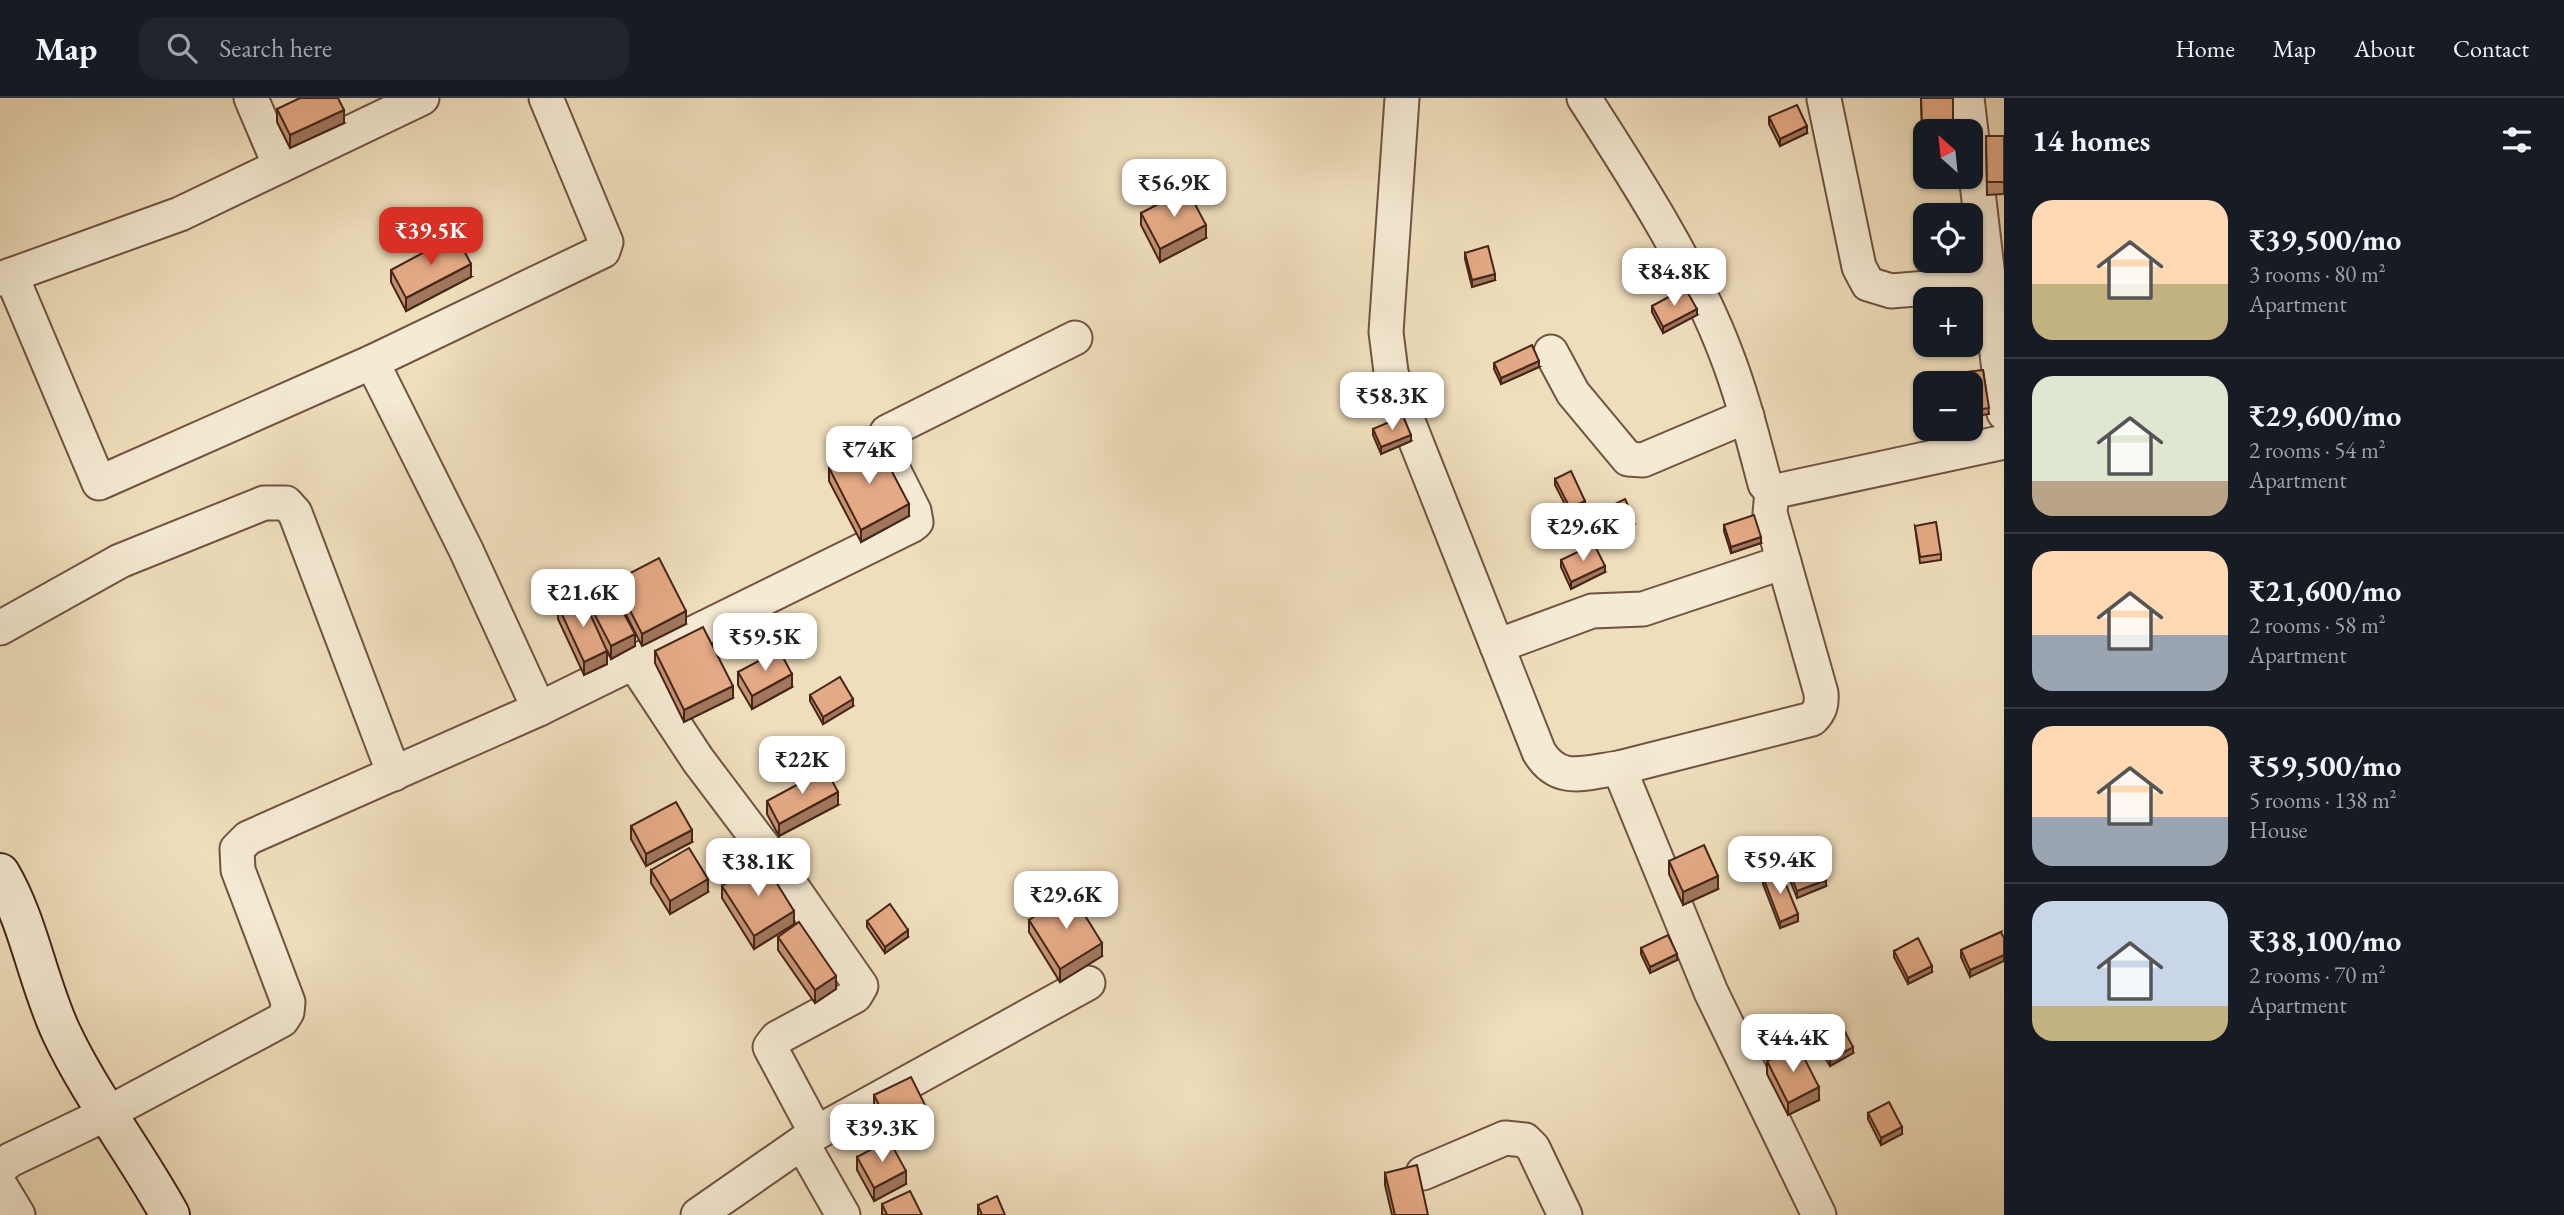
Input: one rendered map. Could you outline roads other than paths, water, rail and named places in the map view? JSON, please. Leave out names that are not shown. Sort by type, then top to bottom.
[{"type":"street","points":[[251,98],[280,166]]},
{"type":"street","points":[[422,98],[180,214],[6,277],[99,483],[372,362],[603,251],[606,242],[546,98]]},
{"type":"street","points":[[1402,98],[1387,332],[1391,373],[1497,646],[1548,766],[1560,774],[1619,768],[1812,719],[1822,704],[1770,513],[1772,492],[1765,484],[1725,349],[1698,292],[1622,158],[1584,98]]},
{"type":"street","points":[[1966,98],[2004,412]]},
{"type":"street","points":[[1824,99],[1859,267],[1868,284],[1891,291],[1989,283]]},
{"type":"street","points":[[0,1168],[10,1160],[108,1113],[282,1020],[288,1012],[288,1002],[238,870],[237,849],[248,838],[539,709],[912,526],[916,522],[914,511],[884,451],[882,441],[887,432],[1075,338]]},
{"type":"street","points":[[1551,352],[1573,393],[1628,459],[1643,460],[1747,416]]},
{"type":"street","points":[[372,362],[466,550],[539,709]]},
{"type":"street","points":[[1772,492],[2004,442]]},
{"type":"street","points":[[0,628],[120,561],[264,503],[286,503],[295,513],[394,774]]},
{"type":"street","points":[[1497,646],[1592,611],[1643,609],[1784,562]]},
{"type":"street","points":[[634,663],[698,760],[772,858],[861,986],[855,996],[777,1038],[770,1047],[842,1215]]},
{"type":"street","points":[[1619,768],[1711,992],[1759,1097],[1819,1215]]},
{"type":"street","points":[[2,882],[71,1054],[170,1215]]},
{"type":"street","points":[[698,1215],[809,1138],[1088,983]]},
{"type":"street","points":[[1423,1172],[1505,1138],[1525,1140],[1533,1148],[1565,1215]]},
{"type":"street","points":[[0,1185],[18,1215]]}]
